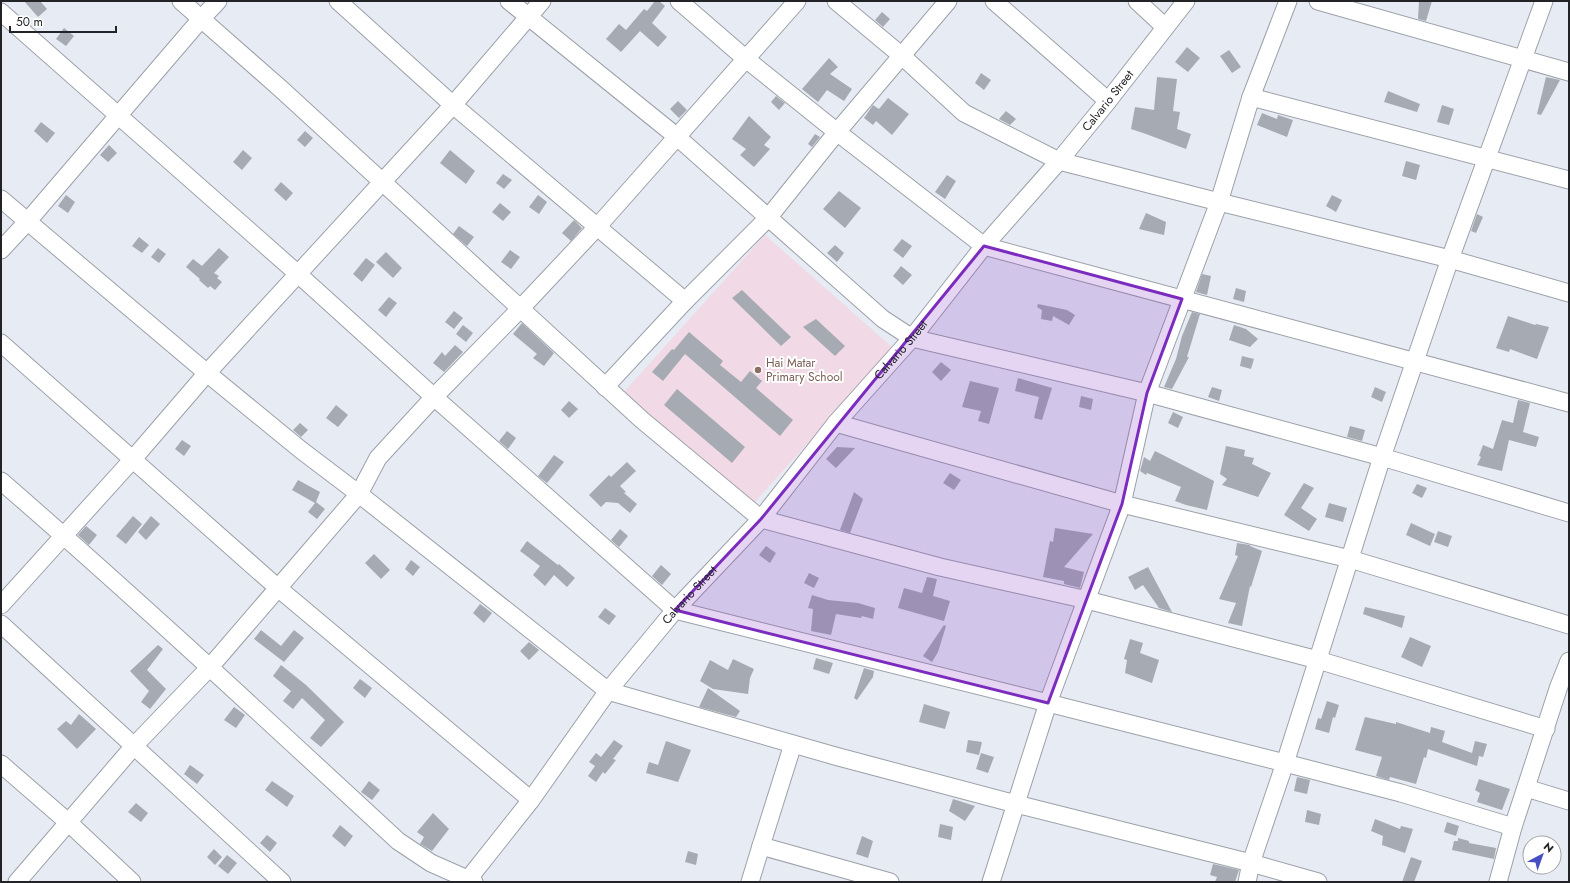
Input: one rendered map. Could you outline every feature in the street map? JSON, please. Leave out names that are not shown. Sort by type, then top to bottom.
[{"type":"street","points":[[181,1],[281,89],[605,387],[642,420],[761,519],[940,567],[1087,600],[1318,660],[1546,729]]},
{"type":"street","points":[[1,250],[28,222],[118,115],[218,1]]},
{"type":"street","points":[[338,1],[453,105],[685,301]]},
{"type":"street","points":[[509,1],[676,136],[883,319],[912,338],[1147,393],[1382,457],[1569,513]]},
{"type":"street","points":[[1,605],[133,459],[207,373],[453,105],[542,1]]},
{"type":"street","points":[[679,1],[746,59],[984,246],[1569,403]]},
{"type":"street","points":[[17,882],[134,746],[210,667],[359,494],[378,458],[434,397],[598,226],[797,1]]},
{"type":"street","points":[[836,1],[902,56],[964,113],[1059,161],[1450,259],[1569,293]]},
{"type":"street","points":[[605,387],[685,301],[768,218],[837,132],[948,1]]},
{"type":"street","points":[[994,1],[1108,101]]},
{"type":"street","points":[[1137,1],[1165,27]]},
{"type":"street","name":"Calvario Street","points":[[469,881],[531,800],[608,691],[675,610],[761,519],[836,423],[912,338],[984,246],[1059,161],[1186,1]]},
{"type":"street","points":[[991,882],[1048,702],[1122,504],[1147,393],[1219,202],[1251,97],[1288,1]]},
{"type":"street","points":[[1318,1],[1569,72]]},
{"type":"street","points":[[1247,882],[1382,457],[1450,259],[1544,1]]},
{"type":"street","points":[[1,12],[675,610],[1048,702],[1285,763],[1401,794],[1513,827]]},
{"type":"street","points":[[1251,97],[1569,180]]},
{"type":"street","points":[[1,198],[207,373],[301,450],[359,494],[608,691],[793,744],[1016,804],[1252,863],[1318,882]]},
{"type":"street","points":[[1,343],[278,588],[531,800]]},
{"type":"street","points":[[836,423],[1122,504],[1350,559],[1569,625]]},
{"type":"street","points":[[1,482],[64,536],[210,667],[398,840],[431,863],[469,881]]},
{"type":"street","points":[[1,624],[281,882]]},
{"type":"street","points":[[1498,882],[1513,827],[1526,788],[1546,729],[1564,687],[1569,661]]},
{"type":"street","points":[[750,882],[793,744]]},
{"type":"street","points":[[1,764],[69,823],[132,882]]},
{"type":"street","points":[[1526,788],[1569,801]]},
{"type":"street","points":[[761,846],[890,882]]},
{"type":"highlighted area","points":[[984,246],[1182,299],[1147,393],[1122,504],[1048,703],[675,610],[761,519]]},
{"type":"shaded area","name":"Hai Matar Primary School","points":[[765,235],[893,348],[753,504],[624,392]]},
{"type":"building","points":[[24,1],[40,1],[47,9],[38,17]]},
{"type":"building","points":[[655,1],[659,1],[665,6],[652,23],[667,37],[658,47],[640,31],[621,52],[606,39],[619,24],[626,30],[644,9],[647,11]]},
{"type":"building","points":[[1419,1],[1432,1],[1426,21],[1418,19]]},
{"type":"building","points":[[882,12],[890,19],[883,27],[875,20]]},
{"type":"building","points":[[64,28],[74,36],[66,46],[56,39]]},
{"type":"building","points":[[1187,47],[1200,58],[1188,72],[1175,62]]},
{"type":"building","points":[[1229,50],[1241,67],[1232,73],[1220,56]]},
{"type":"building","points":[[829,58],[838,67],[830,74],[852,89],[844,101],[827,90],[818,102],[802,89]]},
{"type":"building","points":[[981,73],[991,80],[984,90],[975,83]]},
{"type":"building","points":[[1157,77],[1177,79],[1173,111],[1180,112],[1177,129],[1191,134],[1186,149],[1131,129],[1135,107],[1154,110]]},
{"type":"building","points":[[1546,77],[1560,80],[1541,115],[1537,114]]},
{"type":"building","points":[[1388,91],[1420,104],[1417,112],[1384,102]]},
{"type":"building","points":[[776,96],[785,103],[779,110],[771,102]]},
{"type":"building","points":[[888,98],[909,114],[892,135],[876,121],[873,125],[864,118],[873,105],[879,109]]},
{"type":"building","points":[[678,101],[687,110],[679,118],[670,109]]},
{"type":"building","points":[[1442,105],[1454,109],[1449,125],[1437,122]]},
{"type":"building","points":[[1006,111],[1016,119],[1010,125],[999,119]]},
{"type":"building","points":[[1262,113],[1277,119],[1278,115],[1293,120],[1287,137],[1257,125]]},
{"type":"building","points":[[749,116],[771,137],[764,145],[770,149],[754,167],[740,155],[746,149],[732,139]]},
{"type":"building","points":[[41,122],[55,133],[47,143],[34,131]]},
{"type":"building","points":[[305,131],[313,138],[305,147],[297,140]]},
{"type":"building","points":[[815,134],[820,137],[812,147],[808,144]]},
{"type":"building","points":[[109,145],[117,153],[108,162],[100,155]]},
{"type":"building","points":[[243,150],[252,158],[242,170],[233,162]]},
{"type":"building","points":[[450,150],[475,171],[466,184],[440,163]]},
{"type":"building","points":[[1406,161],[1420,165],[1416,180],[1402,176]]},
{"type":"building","points":[[503,174],[512,180],[504,189],[496,183]]},
{"type":"building","points":[[947,175],[956,181],[945,199],[935,192]]},
{"type":"building","points":[[281,182],[293,193],[286,201],[274,190]]},
{"type":"building","points":[[839,191],[861,208],[845,228],[823,209]]},
{"type":"building","points":[[66,195],[75,202],[68,213],[58,206]]},
{"type":"building","points":[[538,195],[547,202],[539,214],[529,207]]},
{"type":"building","points":[[1332,195],[1342,200],[1336,212],[1326,206]]},
{"type":"building","points":[[500,203],[511,212],[503,221],[492,212]]},
{"type":"building","points":[[1146,213],[1166,222],[1164,235],[1139,229]]},
{"type":"building","points":[[1477,214],[1483,217],[1476,233],[1471,231]]},
{"type":"building","points":[[574,220],[582,228],[571,241],[562,233]]},
{"type":"building","points":[[459,226],[474,237],[467,246],[453,234]]},
{"type":"building","points":[[139,237],[149,245],[142,253],[132,246]]},
{"type":"building","points":[[902,239],[912,246],[903,258],[893,250]]},
{"type":"building","points":[[835,245],[844,253],[837,262],[827,253]]},
{"type":"building","points":[[158,248],[166,254],[159,263],[151,257]]},
{"type":"building","points":[[219,248],[229,257],[214,273],[219,276],[217,278],[222,282],[215,290],[210,286],[208,288],[186,267],[193,259],[202,266]]},
{"type":"building","points":[[510,250],[520,257],[511,269],[501,262]]},
{"type":"building","points":[[386,252],[402,268],[393,278],[376,262]]},
{"type":"building","points":[[366,258],[375,265],[362,282],[353,274]]},
{"type":"building","points":[[901,266],[912,275],[903,285],[893,276]]},
{"type":"building","points":[[1202,274],[1211,276],[1207,295],[1196,292]]},
{"type":"building","points":[[1236,288],[1246,291],[1244,302],[1233,299]]},
{"type":"building","points":[[742,290],[791,337],[781,346],[732,298]]},
{"type":"building","points":[[389,297],[397,303],[386,317],[378,310]]},
{"type":"building","points":[[1038,304],[1067,310],[1075,315],[1069,325],[1053,316],[1052,321],[1041,319],[1042,310],[1037,307]]},
{"type":"building","points":[[454,311],[463,318],[454,329],[445,322]]},
{"type":"building","points":[[1192,312],[1200,314],[1187,357],[1189,357],[1172,389],[1164,387],[1176,359],[1182,336]]},
{"type":"building","points":[[1508,316],[1535,325],[1549,327],[1537,359],[1510,349],[1509,352],[1496,348]]},
{"type":"building","points":[[816,319],[845,346],[835,356],[803,327]]},
{"type":"building","points":[[522,323],[554,353],[544,366],[533,358],[537,354],[513,334]]},
{"type":"building","points":[[463,325],[473,333],[466,342],[456,334]]},
{"type":"building","points":[[1234,325],[1246,329],[1258,339],[1250,347],[1229,340]]},
{"type":"building","points":[[689,332],[723,361],[720,365],[741,382],[750,371],[762,381],[756,388],[793,420],[780,436],[685,354],[663,381],[652,372],[672,349],[674,350]]},
{"type":"building","points":[[455,345],[463,352],[444,372],[433,363],[442,352],[445,356]]},
{"type":"building","points":[[1242,356],[1254,359],[1251,369],[1240,366]]},
{"type":"building","points":[[941,362],[951,370],[941,381],[932,372]]},
{"type":"building","points":[[1018,378],[1052,388],[1042,420],[1034,418],[1039,397],[1015,391]]},
{"type":"building","points":[[970,381],[999,388],[989,424],[978,421],[981,411],[962,407]]},
{"type":"building","points":[[1212,387],[1222,390],[1219,401],[1208,397]]},
{"type":"building","points":[[1375,387],[1386,392],[1382,402],[1371,397]]},
{"type":"building","points":[[677,389],[745,447],[732,463],[664,405]]},
{"type":"building","points":[[1081,396],[1093,399],[1091,410],[1079,407]]},
{"type":"building","points":[[1518,400],[1530,403],[1523,432],[1539,437],[1536,447],[1509,440],[1502,471],[1477,465],[1481,457],[1479,456],[1483,445],[1493,449],[1502,420],[1513,423]]},
{"type":"building","points":[[569,401],[578,409],[569,418],[561,410]]},
{"type":"building","points":[[336,405],[348,415],[338,427],[326,418]]},
{"type":"building","points":[[1173,412],[1183,417],[1178,428],[1168,423]]},
{"type":"building","points":[[300,423],[308,430],[301,437],[293,430]]},
{"type":"building","points":[[1350,426],[1365,430],[1362,441],[1347,437]]},
{"type":"building","points":[[507,431],[516,438],[508,449],[499,441]]},
{"type":"building","points":[[182,440],[191,446],[184,456],[175,449]]},
{"type":"building","points":[[1226,446],[1245,450],[1244,456],[1254,458],[1252,464],[1271,473],[1258,497],[1222,485],[1227,479],[1220,474]]},
{"type":"building","points":[[837,447],[855,448],[836,468],[826,459]]},
{"type":"building","points":[[1155,451],[1214,481],[1207,510],[1175,501],[1181,487],[1147,473],[1146,475],[1140,471],[1144,457],[1150,461]]},
{"type":"building","points":[[554,455],[564,462],[547,483],[538,476]]},
{"type":"building","points":[[627,462],[636,471],[620,486],[626,492],[624,493],[637,504],[630,513],[618,503],[606,502],[601,507],[589,495],[609,475],[611,477]]},
{"type":"building","points":[[950,473],[961,480],[954,490],[943,483]]},
{"type":"building","points":[[298,480],[320,492],[316,502],[325,509],[317,519],[308,512],[315,503],[292,490]]},
{"type":"building","points":[[1304,483],[1314,488],[1301,508],[1317,519],[1309,531],[1284,515]]},
{"type":"building","points":[[1417,484],[1427,488],[1422,498],[1412,493]]},
{"type":"building","points":[[854,492],[863,499],[850,533],[840,530]]},
{"type":"building","points":[[1329,503],[1347,508],[1343,522],[1325,517]]},
{"type":"building","points":[[133,516],[142,524],[126,544],[116,536]]},
{"type":"building","points":[[151,516],[160,524],[146,540],[138,532]]},
{"type":"building","points":[[1411,523],[1435,534],[1430,546],[1406,535]]},
{"type":"building","points":[[86,526],[97,535],[89,545],[78,535]]},
{"type":"building","points":[[1055,528],[1093,534],[1064,567],[1084,572],[1080,588],[1064,584],[1064,581],[1043,577],[1050,541],[1053,542]]},
{"type":"building","points":[[620,529],[628,536],[619,547],[611,540]]},
{"type":"building","points":[[1438,531],[1452,536],[1448,547],[1434,542]]},
{"type":"building","points":[[527,541],[558,565],[559,564],[575,578],[567,587],[554,575],[545,586],[533,575],[540,566],[520,551]]},
{"type":"building","points":[[1237,543],[1250,545],[1262,551],[1251,587],[1250,586],[1242,626],[1228,623],[1236,603],[1219,599],[1238,556],[1235,555]]},
{"type":"building","points":[[766,546],[776,553],[770,563],[759,555]]},
{"type":"building","points":[[374,554],[390,570],[381,579],[365,563]]},
{"type":"building","points":[[411,560],[420,567],[413,576],[405,569]]},
{"type":"building","points":[[661,565],[671,574],[662,585],[652,576]]},
{"type":"building","points":[[1148,567],[1172,612],[1159,608],[1143,585],[1135,590],[1128,577]]},
{"type":"building","points":[[809,573],[819,578],[814,588],[804,583]]},
{"type":"building","points":[[927,577],[937,579],[933,596],[950,601],[944,621],[898,608],[904,588],[922,593]]},
{"type":"building","points":[[812,595],[828,600],[858,603],[875,608],[873,619],[862,616],[861,618],[836,614],[831,635],[811,631],[813,609],[808,608]]},
{"type":"building","points":[[480,604],[492,613],[484,623],[473,613]]},
{"type":"building","points":[[1365,607],[1405,616],[1402,628],[1363,614]]},
{"type":"building","points":[[605,608],[616,616],[609,625],[598,617]]},
{"type":"building","points":[[944,625],[946,626],[938,652],[932,662],[923,656]]},
{"type":"building","points":[[261,630],[281,646],[294,630],[304,638],[284,662],[254,639]]},
{"type":"building","points":[[1410,637],[1431,646],[1422,667],[1401,657]]},
{"type":"building","points":[[1130,639],[1143,643],[1140,653],[1159,660],[1152,683],[1125,673],[1127,660],[1124,659]]},
{"type":"building","points":[[529,642],[539,650],[529,660],[520,651]]},
{"type":"building","points":[[158,645],[163,649],[147,670],[166,689],[150,709],[141,702],[149,691],[130,671]]},
{"type":"building","points":[[816,658],[833,663],[829,674],[813,669]]},
{"type":"building","points":[[733,659],[754,669],[750,678],[748,694],[713,689],[700,681],[710,660],[728,670]]},
{"type":"building","points":[[281,665],[306,685],[344,722],[321,747],[310,738],[325,720],[302,698],[293,709],[283,701],[291,691],[273,676]]},
{"type":"building","points":[[864,668],[874,671],[873,677],[857,700],[854,698]]},
{"type":"building","points":[[360,679],[372,688],[365,698],[353,688]]},
{"type":"building","points":[[708,688],[740,711],[736,717],[699,707]]},
{"type":"building","points":[[1327,701],[1339,705],[1335,718],[1333,717],[1329,733],[1315,729],[1318,718],[1321,719]]},
{"type":"building","points":[[924,704],[950,712],[945,729],[919,722]]},
{"type":"building","points":[[234,707],[245,715],[236,728],[224,720]]},
{"type":"building","points":[[79,714],[96,729],[77,749],[57,729],[66,721],[71,725]]},
{"type":"building","points":[[1365,717],[1396,724],[1396,722],[1430,733],[1431,727],[1445,731],[1442,742],[1472,753],[1475,741],[1487,744],[1483,757],[1479,756],[1477,766],[1428,749],[1416,784],[1390,777],[1389,780],[1376,776],[1382,757],[1355,750]]},
{"type":"building","points":[[614,740],[623,746],[613,759],[616,760],[605,774],[603,772],[596,782],[588,776],[595,766],[589,762],[596,753],[601,757]]},
{"type":"building","points":[[968,740],[982,742],[979,755],[966,752]]},
{"type":"building","points":[[666,741],[691,750],[678,782],[646,773],[649,762],[658,765]]},
{"type":"building","points":[[981,753],[994,757],[988,773],[976,769]]},
{"type":"building","points":[[190,765],[204,775],[197,784],[184,774]]},
{"type":"building","points":[[1297,777],[1310,780],[1307,794],[1294,791]]},
{"type":"building","points":[[1479,779],[1510,789],[1502,810],[1477,802],[1480,793],[1475,790]]},
{"type":"building","points":[[272,781],[294,796],[287,807],[265,790]]},
{"type":"building","points":[[369,781],[380,790],[372,800],[361,792]]},
{"type":"building","points":[[953,799],[975,806],[965,821],[949,811]]},
{"type":"building","points":[[136,803],[148,813],[141,822],[128,812]]},
{"type":"building","points":[[1307,810],[1321,814],[1319,825],[1305,822]]},
{"type":"building","points":[[433,813],[449,829],[432,851],[420,844],[424,837],[417,832]]},
{"type":"building","points":[[1375,819],[1400,829],[1401,826],[1413,829],[1405,853],[1382,845],[1383,836],[1371,831]]},
{"type":"building","points":[[1447,822],[1459,826],[1456,836],[1444,832]]},
{"type":"building","points":[[940,824],[953,827],[951,840],[938,837]]},
{"type":"building","points":[[340,825],[353,836],[345,847],[332,836]]},
{"type":"building","points":[[267,835],[277,843],[270,852],[260,843]]},
{"type":"building","points":[[862,836],[873,841],[868,858],[856,854]]},
{"type":"building","points":[[1458,838],[1469,841],[1469,843],[1496,848],[1494,859],[1452,850],[1454,841],[1458,841]]},
{"type":"building","points":[[214,849],[222,857],[215,865],[207,857]]},
{"type":"building","points":[[688,851],[698,854],[696,865],[685,862]]},
{"type":"building","points":[[227,855],[237,863],[228,874],[218,866]]},
{"type":"building","points":[[1411,857],[1422,861],[1414,882],[1402,882]]},
{"type":"building","points":[[1213,864],[1239,870],[1235,882],[1215,882],[1217,877],[1210,875]]},
{"type":"place","name":"Hai Matar Primary School","points":[[758,370]]}]
